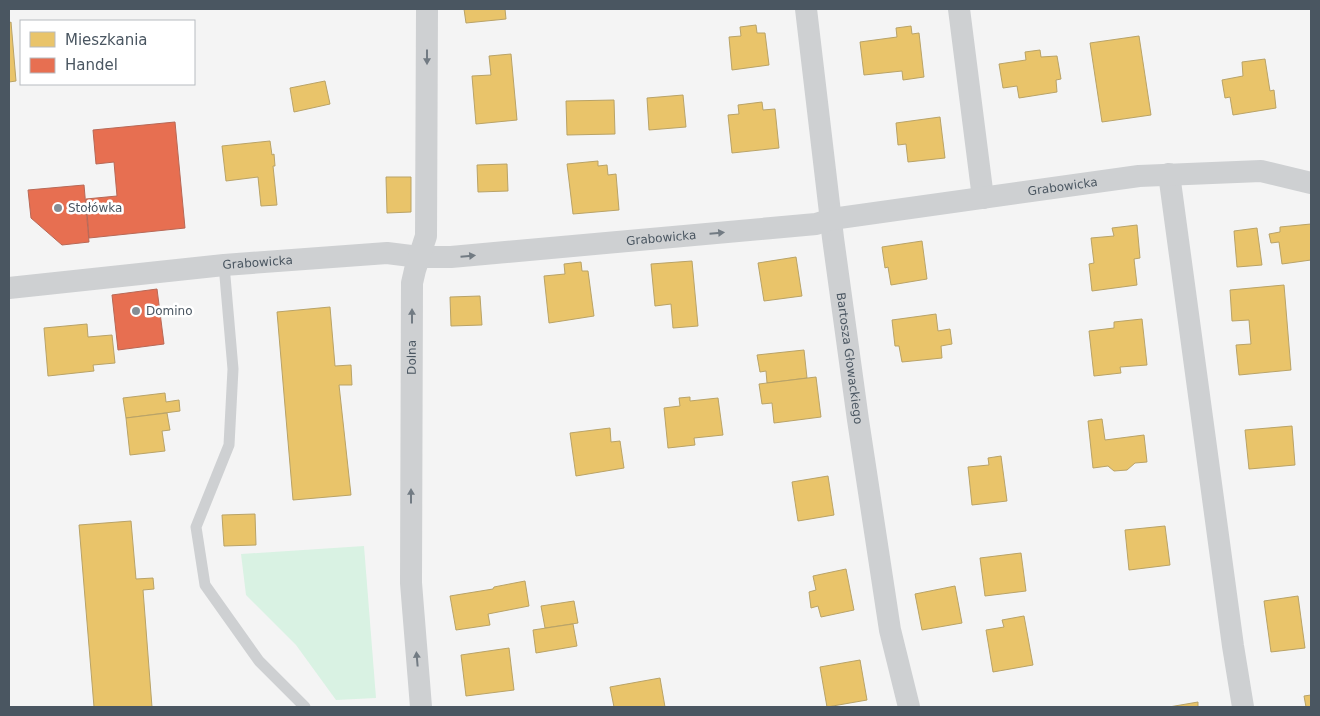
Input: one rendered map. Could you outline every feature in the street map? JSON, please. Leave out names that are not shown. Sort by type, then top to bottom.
[{"type":"street","name":"Dolna","points":[[421,707],[411,583],[412,283],[426,236],[427,9]]},
{"type":"street","name":"Bartosza Głowackiego","points":[[806,9],[833,238],[858,420],[890,630],[909,707]]},
{"type":"street","points":[[959,9],[983,198]]},
{"type":"street","name":"Grabowicka","points":[[9,288],[224,265],[387,253],[420,257],[451,257],[816,224],[832,219],[1139,176],[1261,171],[1311,182]]},
{"type":"street","points":[[1169,174],[1233,646],[1243,707]]},
{"type":"lane","points":[[224,265],[234,369],[229,445],[196,527],[205,584],[259,661],[305,707]]},
{"type":"green space","points":[[364,546],[376,698],[336,700],[296,645],[246,595],[241,554]]},
{"type":"building: Mieszkania","points":[[464,9],[505,9],[506,19],[466,23]]},
{"type":"building: Mieszkania","points":[[11,22],[16,81],[9,82],[9,23]]},
{"type":"building: Mieszkania","points":[[756,25],[757,33],[765,33],[769,65],[732,70],[729,37],[741,36],[740,27]]},
{"type":"building: Mieszkania","points":[[911,26],[912,34],[919,33],[924,77],[903,80],[902,71],[864,75],[860,42],[897,37],[896,28]]},
{"type":"building: Mieszkania","points":[[1139,36],[1151,115],[1102,122],[1090,43]]},
{"type":"building: Mieszkania","points":[[1040,50],[1041,57],[1057,56],[1061,79],[1056,80],[1057,92],[1019,98],[1017,86],[1003,88],[999,64],[1026,60],[1025,52]]},
{"type":"building: Mieszkania","points":[[511,54],[517,120],[476,124],[472,76],[491,75],[489,56]]},
{"type":"building: Mieszkania","points":[[1265,59],[1270,91],[1274,90],[1276,108],[1233,115],[1230,97],[1225,98],[1222,80],[1243,76],[1242,62]]},
{"type":"building: Mieszkania","points":[[325,81],[330,104],[294,112],[290,88]]},
{"type":"building: Mieszkania","points":[[683,95],[686,127],[649,130],[647,98]]},
{"type":"building: Mieszkania","points":[[614,100],[615,134],[567,135],[566,101]]},
{"type":"building: Mieszkania","points":[[762,102],[763,110],[775,109],[779,148],[732,153],[728,115],[739,114],[738,105]]},
{"type":"building: Mieszkania","points":[[940,117],[945,158],[908,162],[906,144],[898,145],[896,123]]},
{"type":"building: Mieszkania","points":[[270,141],[272,155],[274,154],[275,166],[273,166],[277,205],[261,206],[258,177],[226,181],[222,146]]},
{"type":"building: Mieszkania","points":[[598,161],[598,166],[607,165],[608,175],[616,174],[619,210],[573,214],[567,164]]},
{"type":"building: Mieszkania","points":[[507,164],[508,191],[478,192],[477,165]]},
{"type":"building: Mieszkania","points":[[386,177],[411,177],[411,212],[387,213]]},
{"type":"building: Mieszkania","points":[[1311,224],[1311,260],[1282,264],[1279,242],[1271,243],[1269,234],[1280,232],[1280,227]]},
{"type":"building: Mieszkania","points":[[1137,225],[1140,258],[1134,259],[1137,285],[1092,291],[1089,264],[1094,263],[1091,238],[1114,236],[1112,228]]},
{"type":"building: Mieszkania","points":[[1257,228],[1262,265],[1237,267],[1234,231]]},
{"type":"building: Mieszkania","points":[[922,241],[927,279],[891,285],[888,267],[885,268],[882,247]]},
{"type":"building: Mieszkania","points":[[796,257],[802,296],[764,301],[758,263]]},
{"type":"building: Mieszkania","points":[[692,261],[698,326],[673,328],[671,304],[655,306],[651,264]]},
{"type":"building: Mieszkania","points":[[581,262],[582,271],[588,271],[594,316],[549,323],[544,276],[565,274],[564,264]]},
{"type":"building: Mieszkania","points":[[1284,285],[1291,370],[1239,375],[1236,345],[1251,344],[1249,320],[1232,321],[1230,290]]},
{"type":"building: Mieszkania","points":[[480,296],[482,325],[451,326],[450,297]]},
{"type":"building: Mieszkania","points":[[330,307],[335,366],[351,365],[352,385],[339,385],[351,495],[293,500],[277,312]]},
{"type":"building: Mieszkania","points":[[936,314],[938,331],[950,329],[952,344],[941,346],[942,358],[902,362],[899,346],[895,346],[892,320]]},
{"type":"building: Mieszkania","points":[[1142,319],[1147,365],[1120,367],[1121,373],[1094,376],[1089,331],[1114,328],[1114,322]]},
{"type":"building: Mieszkania","points":[[87,324],[88,337],[112,335],[115,363],[93,365],[94,371],[48,376],[44,328]]},
{"type":"building: Mieszkania","points":[[804,350],[807,378],[767,383],[766,371],[760,372],[757,355]]},
{"type":"building: Mieszkania","points":[[816,377],[821,417],[774,423],[772,403],[762,404],[759,384]]},
{"type":"building: Mieszkania","points":[[165,393],[166,402],[179,400],[180,411],[126,418],[123,398]]},
{"type":"building: Mieszkania","points":[[690,397],[690,401],[718,398],[723,435],[694,438],[695,445],[668,448],[664,408],[680,406],[679,398]]},
{"type":"building: Mieszkania","points":[[167,413],[170,430],[162,431],[165,451],[130,455],[126,418]]},
{"type":"building: Mieszkania","points":[[1102,419],[1105,440],[1144,435],[1147,462],[1135,463],[1127,470],[1114,471],[1108,466],[1093,468],[1088,421]]},
{"type":"building: Mieszkania","points":[[1292,426],[1295,465],[1249,469],[1245,430]]},
{"type":"building: Mieszkania","points":[[610,428],[611,442],[620,441],[624,468],[576,476],[570,433]]},
{"type":"building: Mieszkania","points":[[1001,456],[1007,501],[972,505],[968,467],[989,465],[988,458]]},
{"type":"building: Mieszkania","points":[[828,476],[834,515],[798,521],[792,482]]},
{"type":"building: Mieszkania","points":[[255,514],[256,545],[224,546],[222,515]]},
{"type":"building: Mieszkania","points":[[131,521],[136,579],[153,578],[154,589],[143,590],[152,707],[94,707],[79,525]]},
{"type":"building: Mieszkania","points":[[1165,526],[1170,565],[1129,570],[1125,530]]},
{"type":"building: Mieszkania","points":[[1021,553],[1026,591],[985,596],[980,558]]},
{"type":"building: Mieszkania","points":[[846,569],[854,610],[821,617],[818,606],[811,608],[809,592],[816,590],[813,576]]},
{"type":"building: Mieszkania","points":[[525,581],[529,606],[488,614],[490,625],[456,630],[450,596],[493,589],[494,587]]},
{"type":"building: Mieszkania","points":[[955,586],[962,623],[922,630],[915,594]]},
{"type":"building: Mieszkania","points":[[1298,596],[1305,648],[1271,652],[1264,601]]},
{"type":"building: Mieszkania","points":[[574,601],[578,623],[545,628],[541,606]]},
{"type":"building: Mieszkania","points":[[1024,616],[1033,665],[993,672],[986,630],[1004,627],[1002,620]]},
{"type":"building: Mieszkania","points":[[573,624],[577,646],[536,653],[533,630]]},
{"type":"building: Mieszkania","points":[[509,648],[514,690],[466,696],[461,655]]},
{"type":"building: Mieszkania","points":[[860,660],[867,700],[827,707],[820,667]]},
{"type":"building: Mieszkania","points":[[660,678],[665,707],[614,707],[610,687]]},
{"type":"building: Mieszkania","points":[[1311,695],[1311,707],[1306,707],[1304,696]]},
{"type":"building: Mieszkania","points":[[1198,702],[1198,707],[1169,707]]},
{"type":"building: Handel","points":[[175,122],[185,228],[89,238],[86,199],[117,196],[114,162],[96,164],[93,130]]},
{"type":"building: Handel","name":"Stołówka","points":[[84,185],[89,242],[62,245],[31,218],[28,190]]},
{"type":"building: Handel","points":[[157,289],[164,344],[118,350],[112,295]]},
{"type":"place","name":"Stołówka","points":[[58,208]]},
{"type":"place","name":"Domino","points":[[136,311]]}]
